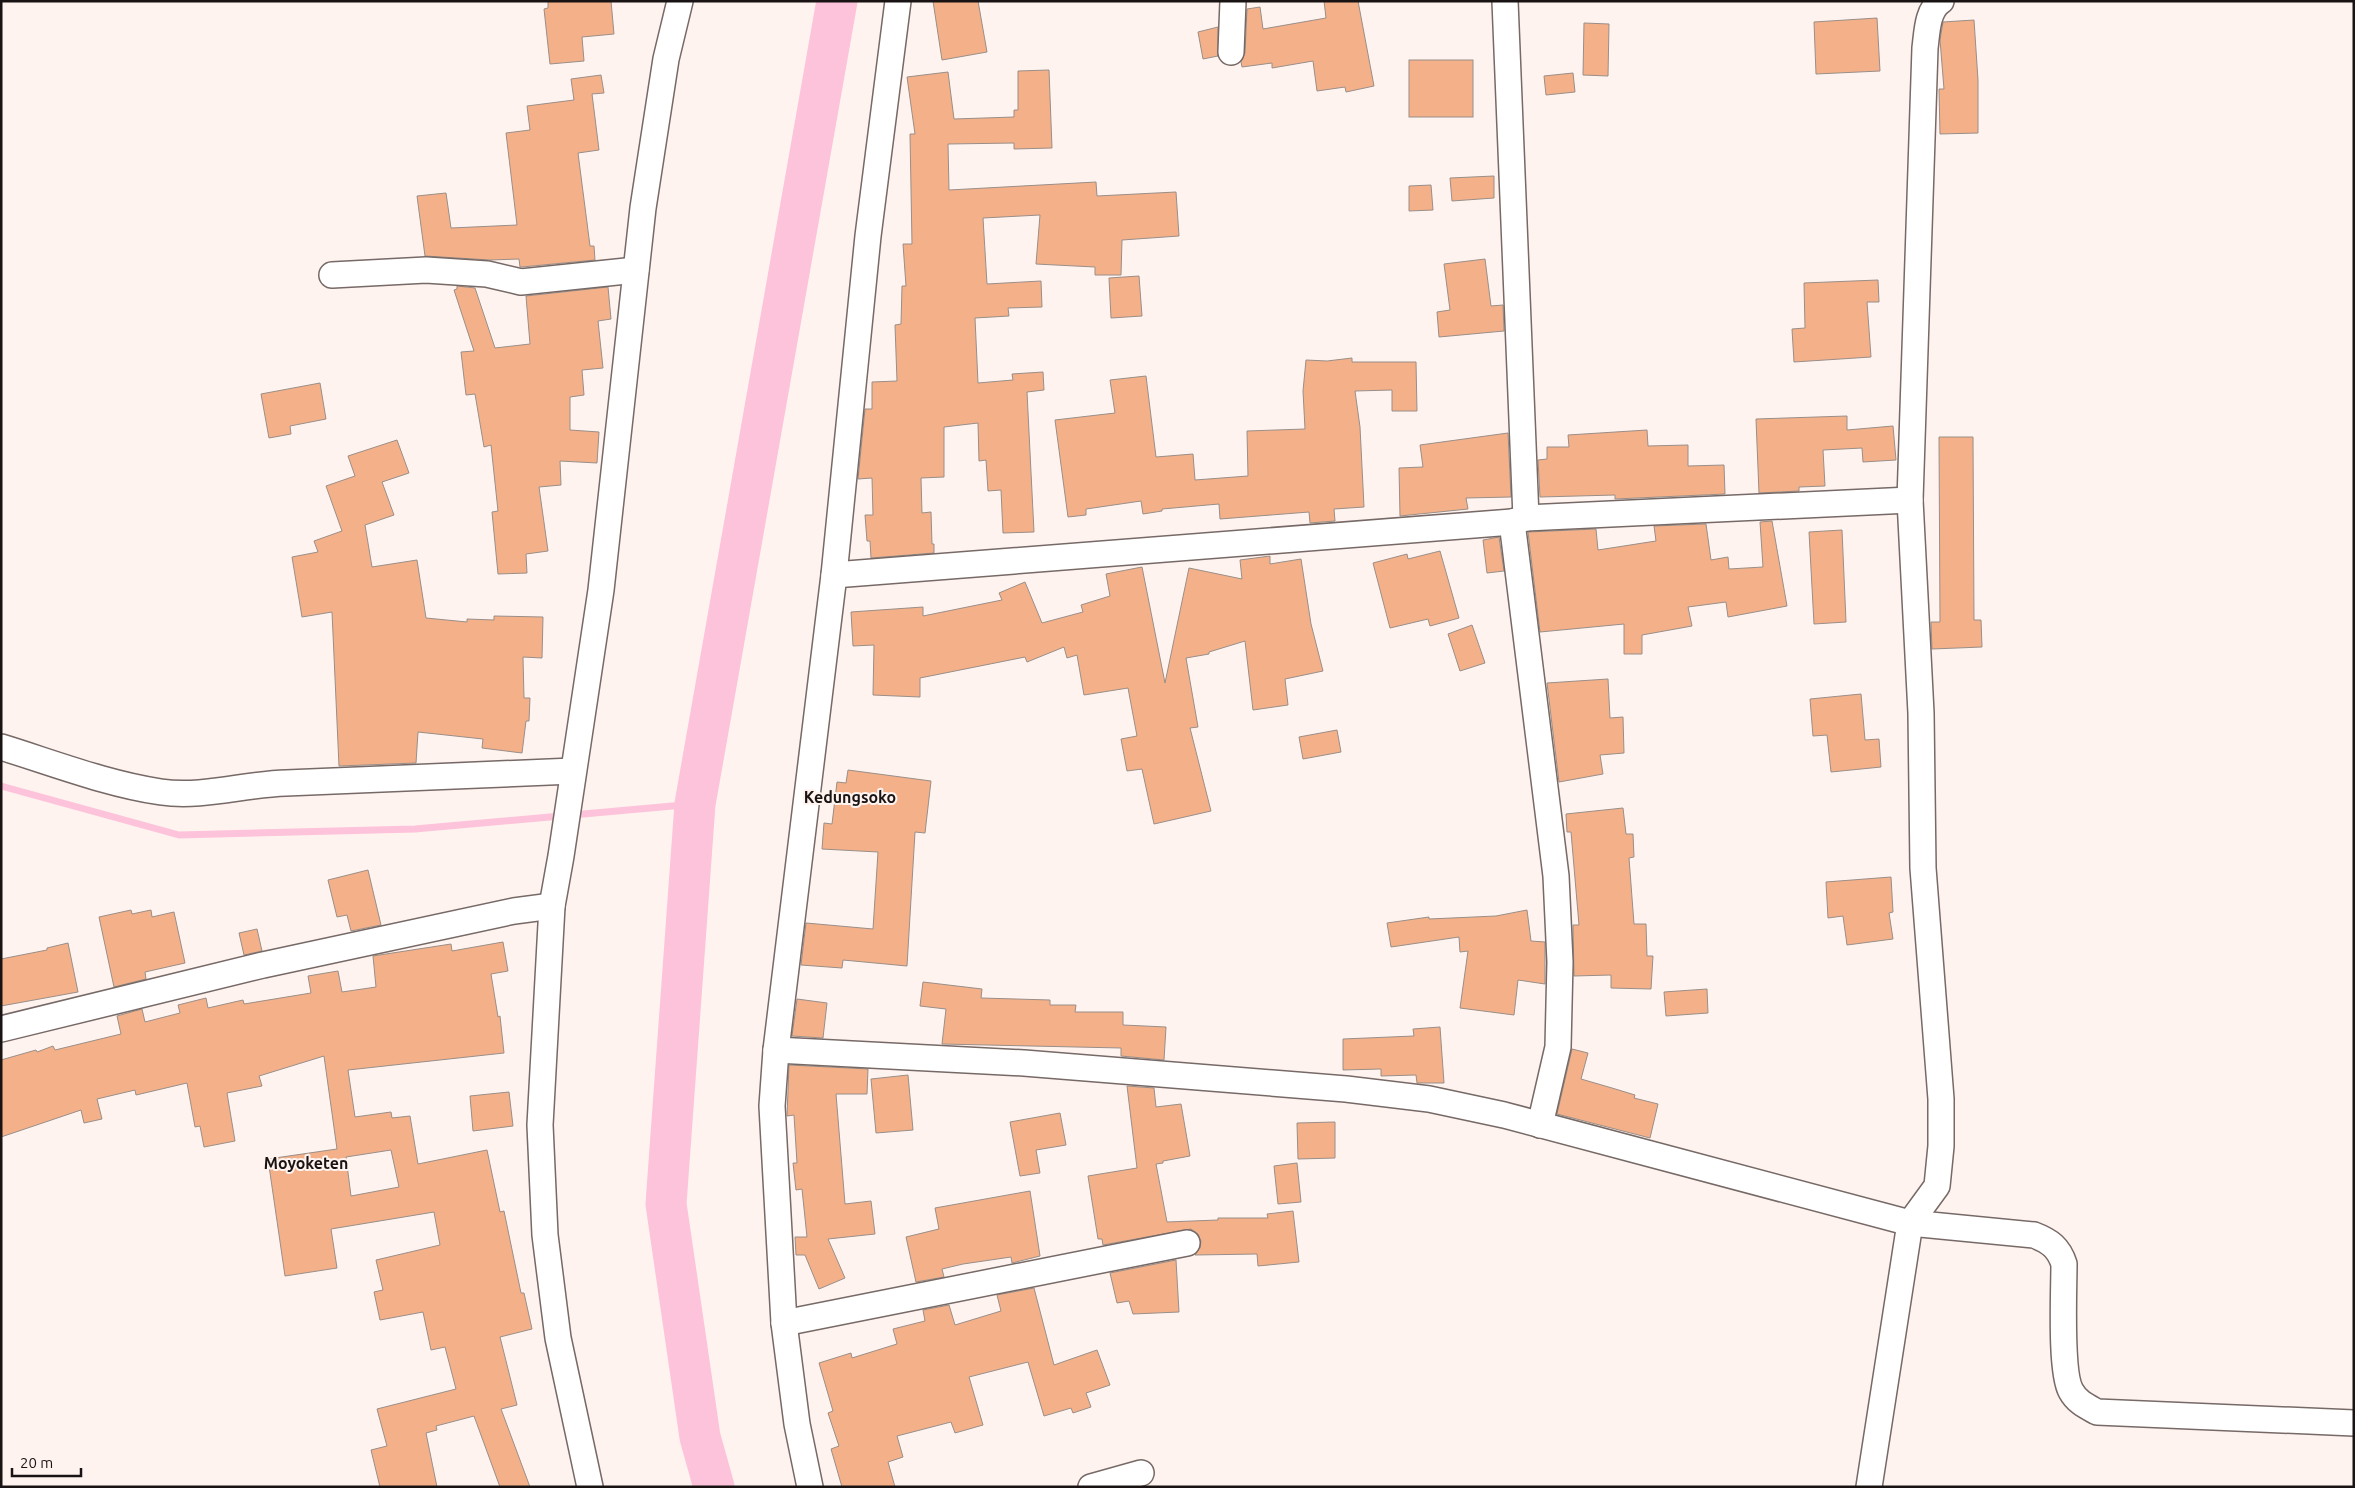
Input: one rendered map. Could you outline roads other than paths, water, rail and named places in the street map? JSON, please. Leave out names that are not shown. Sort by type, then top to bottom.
[{"type":"street","points":[[590,1487],[558,1338],[545,1235],[540,1126],[552,906],[601,590],[636,270],[666,59],[680,1]]},
{"type":"street","points":[[810,1487],[796,1424],[784,1323],[772,1106],[776,1050],[834,575],[868,236],[898,1]]},
{"type":"street","points":[[1231,52],[1233,1]]},
{"type":"street","points":[[1505,1],[1519,520],[1556,876],[1560,962],[1558,1047],[1540,1124]]},
{"type":"street","points":[[1869,1487],[1910,1223],[1938,1186],[1941,1146],[1941,1099],[1924,868],[1920,713],[1910,500],[1925,48],[1930,18],[1937,4],[1941,1]]},
{"type":"street","points":[[332,275],[426,270],[486,274],[520,282],[636,270]]},
{"type":"street","points":[[834,575],[1519,520],[1910,500]]},
{"type":"street","points":[[1,747],[140,788],[170,792],[203,792],[285,782],[573,776]]},
{"type":"street","points":[[1,1029],[262,965],[514,911],[552,906]]},
{"type":"street","points":[[776,1050],[1024,1064],[1346,1089],[1429,1099],[1540,1124],[1910,1223],[2034,1235],[2048,1240],[2060,1252],[2064,1264],[2065,1370],[2070,1389],[2079,1403],[2097,1412],[2354,1423]]},
{"type":"street","points":[[784,1323],[1187,1243]]},
{"type":"street","points":[[1091,1487],[1142,1473]]},
{"type":"waterway","points":[[714,1487],[700,1437],[666,1204],[695,804],[837,1]]},
{"type":"waterway","points":[[1,786],[179,835],[415,829],[695,804]]},
{"type":"district","name":"Kedungsoko","points":[[850,797]]},
{"type":"district","name":"Moyoketen","points":[[306,1163]]}]
